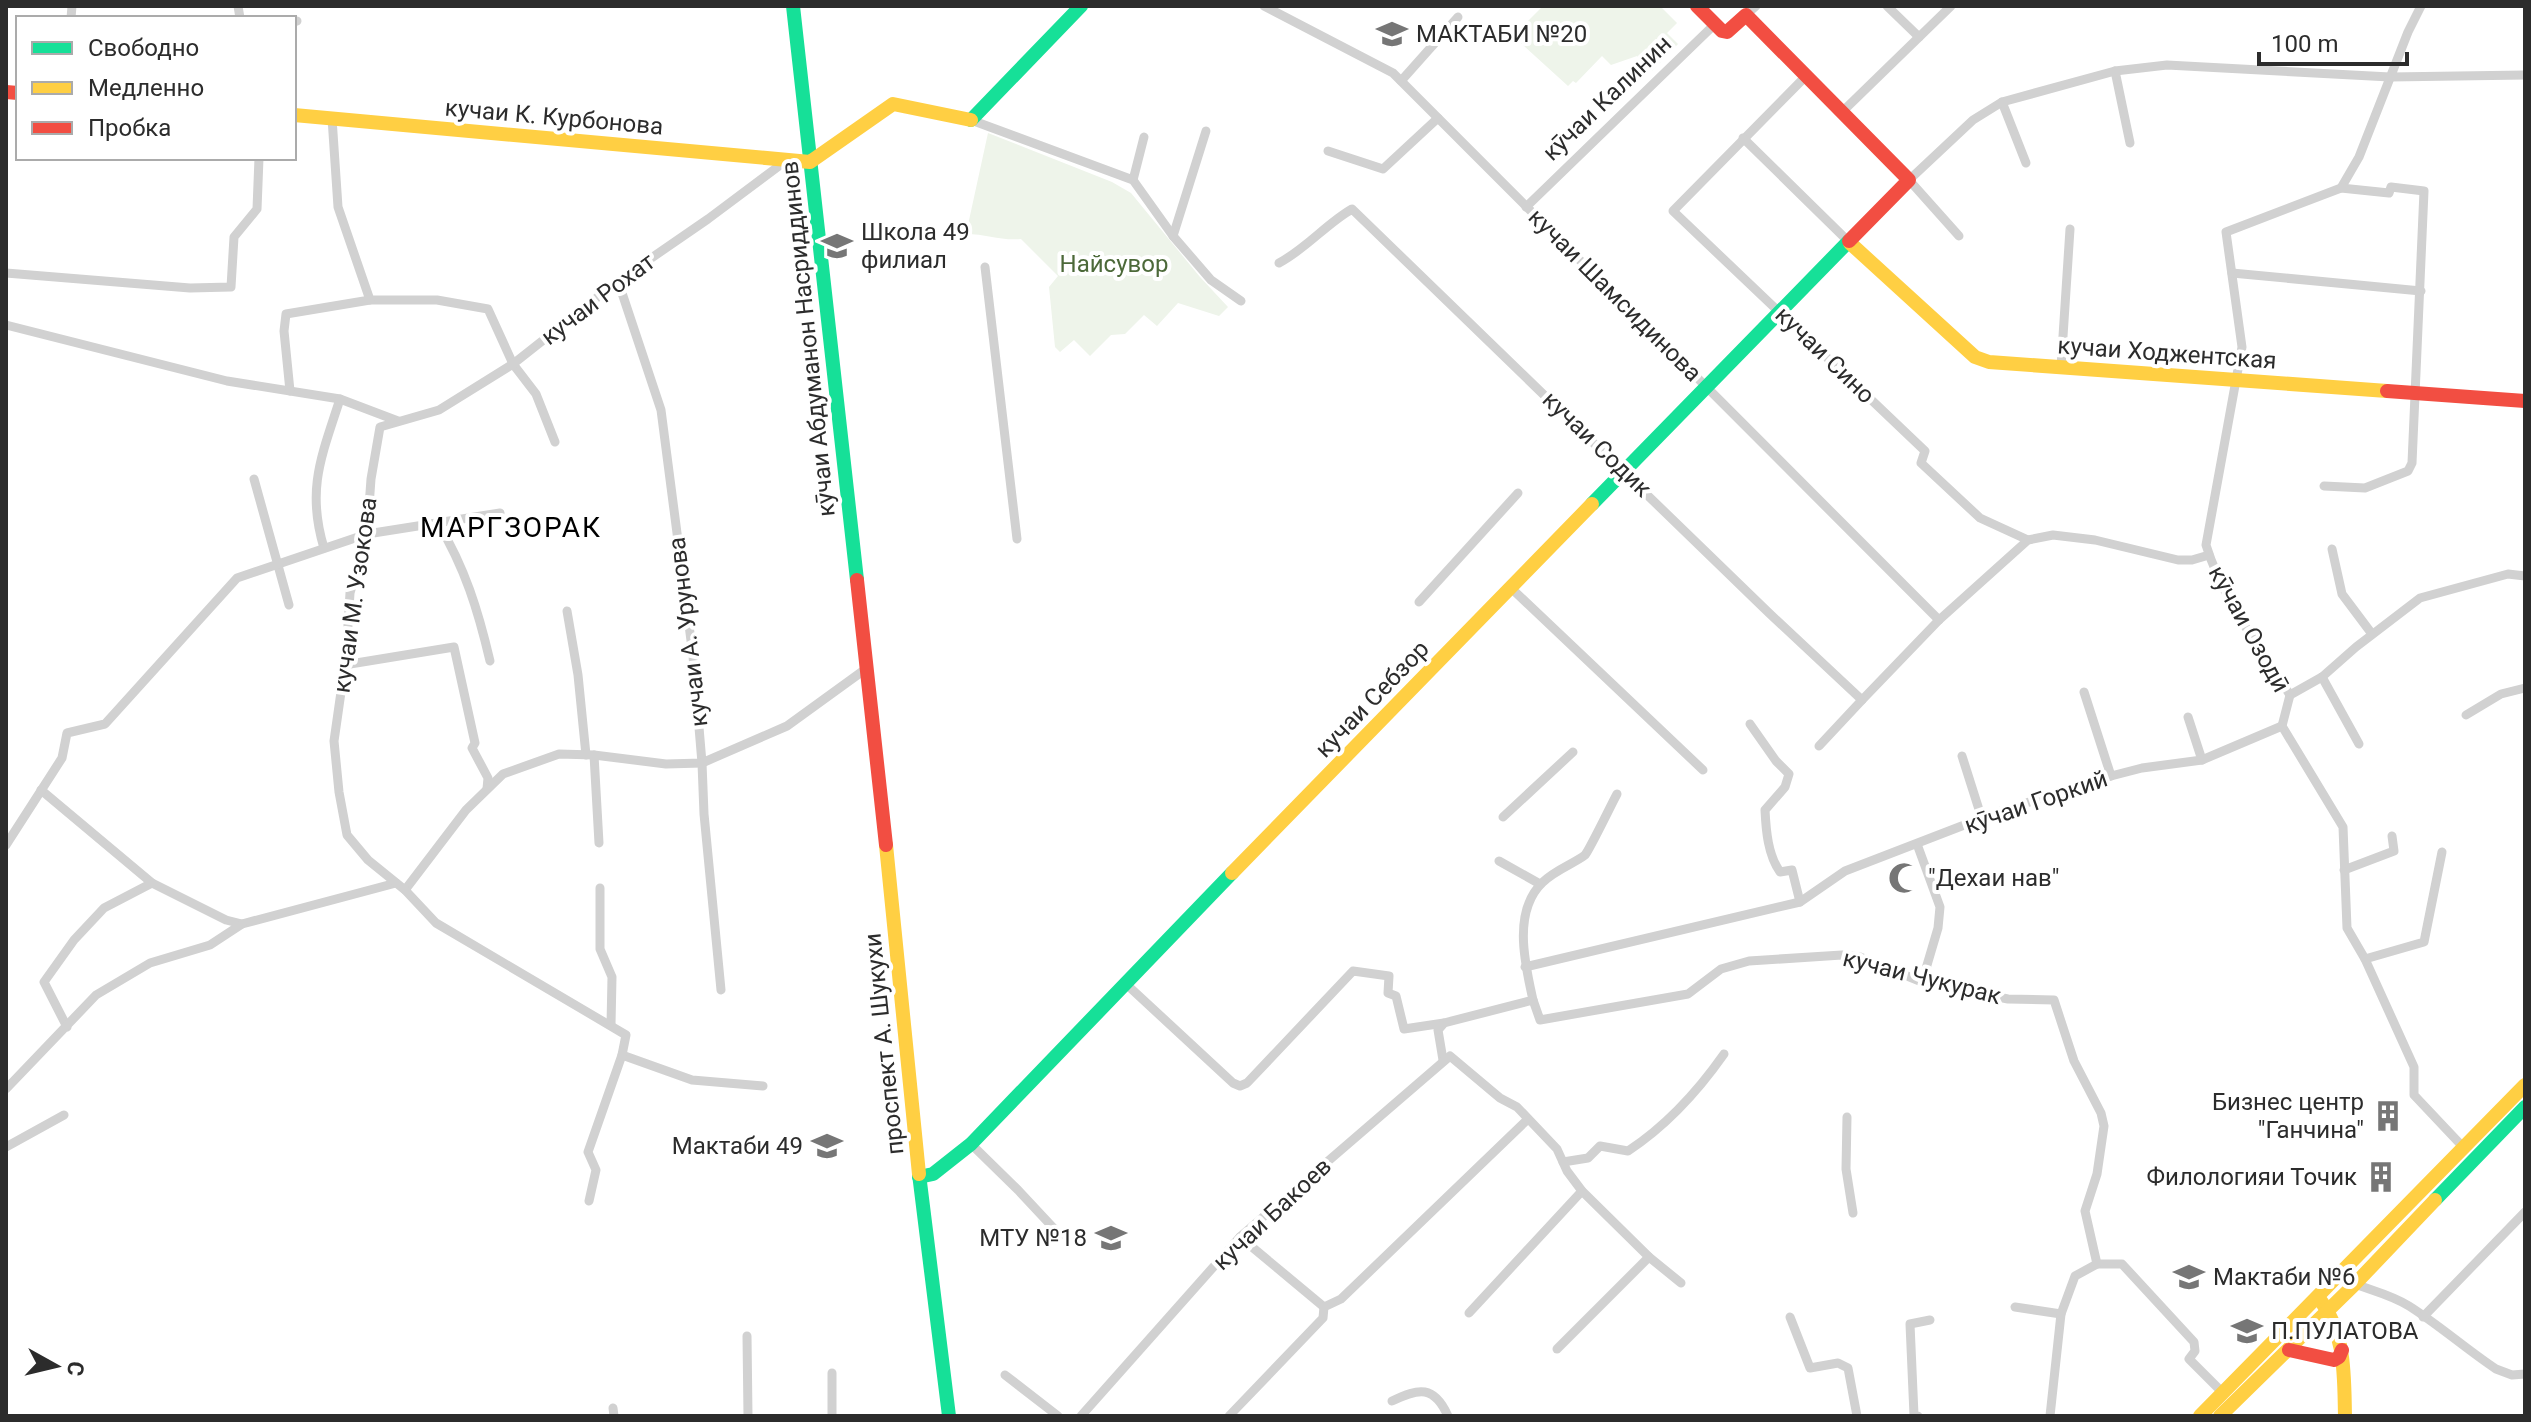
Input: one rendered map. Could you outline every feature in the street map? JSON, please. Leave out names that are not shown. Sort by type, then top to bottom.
[{"type":"main road","name":"кӯчаи Абдуманон Насриддинов","points":[[793,6],[867,668]]},
{"type":"main road","points":[[810,162],[893,104],[971,120],[1081,6]]},
{"type":"main road","points":[[1697,6],[1715,24]]},
{"type":"main road","points":[[1751,11],[1807,75],[1909,180]]},
{"type":"main road","name":"кӯчаи Калинин","points":[[1715,24],[1727,32],[1751,11]]},
{"type":"main road","name":"кучаи К. Курбонова","points":[[296,115],[810,162]]},
{"type":"main road","name":"кучаи Себзор","points":[[919,1177],[933,1174],[971,1144],[1909,180]]},
{"type":"main road","name":"кучаи Ходжентская","points":[[1850,243],[1975,357],[1989,362],[2525,401]]},
{"type":"main road","name":"проспект А. Шукухи","points":[[867,668],[919,1177],[949,1416]]},
{"type":"main road","points":[[2200,1416],[2525,1085]]},
{"type":"main road","points":[[2220,1416],[2359,1280],[2525,1107]]},
{"type":"main road","points":[[2318,1297],[2329,1309],[2342,1339],[2345,1416]]},
{"type":"main road","points":[[2289,1350],[2334,1360],[2342,1350]]},
{"type":"street","name":"кучаи Шамсидинова","points":[[1264,6],[1393,73],[1939,620]]},
{"type":"street","points":[[1887,6],[1919,37]]},
{"type":"street","points":[[1842,112],[1951,6]]},
{"type":"street","points":[[2341,188],[2359,157],[2421,6]]},
{"type":"street","points":[[1401,81],[1458,17]]},
{"type":"street","name":"кӯчаи Калинин","points":[[1526,207],[1715,24]]},
{"type":"street","points":[[1959,236],[1909,180],[1973,120],[2002,102],[2115,71],[2167,65],[2390,77],[2525,75]]},
{"type":"street","points":[[2115,71],[2130,143]]},
{"type":"street","points":[[1807,75],[1743,138],[1850,243]]},
{"type":"street","points":[[2002,102],[2026,163]]},
{"type":"street","points":[[332,118],[338,207],[370,300]]},
{"type":"street","points":[[1328,151],[1383,169],[1438,118]]},
{"type":"street","points":[[971,120],[1133,180],[1173,236],[1211,280],[1241,301]]},
{"type":"street","points":[[1173,236],[1206,131]]},
{"type":"street","points":[[1133,180],[1144,137]]},
{"type":"street","name":"кучаи Сино","points":[[1743,138],[1673,211],[1925,451],[1921,463],[1963,504],[1980,518],[2028,540]]},
{"type":"street","points":[[6,273],[190,288],[231,287],[234,237],[257,209],[259,160]]},
{"type":"street","name":"кучаи Рохат","points":[[389,425],[439,410],[513,364],[618,281],[787,160]]},
{"type":"street","name":"кӯчаи Озодӣ","points":[[2421,291],[2424,191],[2391,187],[2389,193],[2341,188],[2226,232],[2242,347],[2206,545],[2213,569],[2290,695],[2282,726],[2343,827],[2347,928],[2365,959],[2414,1067],[2414,1095],[2464,1148]]},
{"type":"street","name":"кучаи Содик","points":[[1279,263],[1300,252],[1332,221],[1352,209],[1862,700]]},
{"type":"street","points":[[2061,367],[2070,229]]},
{"type":"street","points":[[985,267],[1017,539]]},
{"type":"street","points":[[2232,273],[2421,291],[2412,463],[2408,471],[2365,488],[2324,486]]},
{"type":"street","name":"кучаи А. Урунова","points":[[618,281],[661,410],[693,656],[721,990]]},
{"type":"street","points":[[290,391],[284,331],[286,314],[370,300],[437,300],[488,309],[513,364],[536,394],[555,442]]},
{"type":"street","points":[[6,325],[227,381],[340,399],[400,422]]},
{"type":"street","points":[[324,548],[315,519],[317,471],[340,399]]},
{"type":"street","name":"кучаи М. Узокова","points":[[389,425],[380,427],[371,479],[367,534],[350,593],[334,741],[347,835],[368,860],[405,890],[436,923],[611,1025]]},
{"type":"street","points":[[254,479],[289,605]]},
{"type":"street","points":[[1419,602],[1518,493]]},
{"type":"street","points":[[6,845],[62,758],[67,733],[105,724],[237,578],[367,534],[500,513]]},
{"type":"street","points":[[438,523],[459,558],[478,612],[490,661]]},
{"type":"street","points":[[1819,746],[1939,620],[2028,540],[2053,535],[2095,540],[2178,560],[2209,555]]},
{"type":"street","points":[[2332,549],[2342,594],[2372,634]]},
{"type":"street","points":[[2290,695],[2322,677],[2420,598],[2508,574],[2525,576]]},
{"type":"street","points":[[1511,588],[1703,770]]},
{"type":"street","points":[[567,611],[600,820],[599,843]]},
{"type":"street","points":[[344,665],[454,647],[475,743],[472,748],[488,778],[487,789]]},
{"type":"street","points":[[405,890],[466,810],[503,774],[559,754],[666,764],[702,763],[787,726],[867,668]]},
{"type":"street","points":[[2322,677],[2359,744]]},
{"type":"street","points":[[2466,715],[2501,694],[2525,688]]},
{"type":"street","points":[[2084,692],[2111,776]]},
{"type":"street","points":[[2188,717],[2202,760]]},
{"type":"street","points":[[1750,724],[1789,774],[1785,787],[1765,810],[1766,829],[1774,863],[1780,872],[1792,870],[1800,902]]},
{"type":"street","name":"кӯчаи Горкий","points":[[1525,967],[1800,902],[1845,871],[1982,819],[2111,776],[2142,768],[2202,760],[2282,726]]},
{"type":"street","points":[[1503,817],[1573,752]]},
{"type":"street","points":[[1962,756],[1982,819]]},
{"type":"street","points":[[41,790],[152,883],[226,920],[242,924]]},
{"type":"street","points":[[1125,983],[1233,1083],[1240,1086],[1247,1083],[1353,971],[1389,976],[1388,993],[1396,996],[1404,1029],[1444,1023],[1533,1000],[1522,941],[1527,911],[1540,884],[1564,865],[1586,854],[1617,794]]},
{"type":"street","points":[[2344,870],[2394,851],[2392,836]]},
{"type":"street","points":[[1917,844],[1940,907],[1938,928],[1922,982]]},
{"type":"street","points":[[2365,959],[2424,942],[2442,852]]},
{"type":"street","points":[[1499,861],[1540,884]]},
{"type":"street","points":[[67,1027],[44,982],[74,940],[104,908],[152,883]]},
{"type":"street","points":[[6,1089],[96,995],[150,963],[210,945],[242,924],[396,883]]},
{"type":"street","points":[[589,1201],[596,1170],[588,1152],[626,1035],[611,1025],[612,977],[600,949],[600,888]]},
{"type":"street","name":"кучаи Чукурак","points":[[1533,1000],[1540,1020],[1688,994],[1721,969],[1749,961],[1842,955],[1860,957],[1922,982],[2008,999],[2054,1000],[2074,1061],[2101,1113],[2104,1126],[2097,1174],[2085,1211],[2097,1264]]},
{"type":"street","points":[[1444,1023],[1438,1030],[1443,1060],[1450,1056],[1500,1098],[1517,1107],[1557,1149],[1582,1191],[1649,1257],[1681,1283]]},
{"type":"street","points":[[1563,1162],[1588,1158],[1600,1146],[1628,1151],[1649,1137],[1704,1082],[1724,1054]]},
{"type":"street","points":[[622,1055],[692,1080],[763,1086]]},
{"type":"street","name":"кучаи Бакоев","points":[[1081,1416],[1240,1237],[1443,1060]]},
{"type":"street","points":[[6,1147],[64,1115]]},
{"type":"street","points":[[1847,1117],[1846,1169],[1853,1213]]},
{"type":"street","points":[[1324,1307],[1341,1299],[1528,1119]]},
{"type":"street","points":[[971,1144],[1060,1235]]},
{"type":"street","points":[[1469,1313],[1582,1191]]},
{"type":"street","points":[[2423,1317],[2525,1212]]},
{"type":"street","points":[[1240,1237],[1324,1307]]},
{"type":"street","points":[[1557,1349],[1649,1257]]},
{"type":"street","points":[[2050,1416],[2061,1314],[2075,1276],[2097,1264],[2122,1264],[2194,1342],[2195,1351],[2189,1359],[2223,1393]]},
{"type":"street","points":[[2339,1277],[2359,1280],[2385,1293],[2496,1369],[2512,1375],[2525,1374]]},
{"type":"street","points":[[1229,1416],[1323,1318],[1324,1307]]},
{"type":"street","points":[[2015,1307],[2061,1314]]},
{"type":"street","points":[[1790,1317],[1810,1368],[1838,1363],[1848,1368],[1857,1416]]},
{"type":"street","points":[[1918,1416],[1914,1415],[1910,1324],[1930,1320]]},
{"type":"street","points":[[747,1336],[748,1416]]},
{"type":"street","points":[[832,1373],[832,1416]]},
{"type":"street","points":[[1005,1375],[1058,1416]]},
{"type":"street","points":[[1392,1401],[1414,1391],[1429,1392],[1441,1401],[1448,1416]]},
{"type":"green space","points":[[1543,6],[1660,6],[1677,23],[1667,33],[1678,44],[1652,71],[1637,56],[1611,65],[1602,56],[1576,83],[1573,81],[1568,86],[1513,36]]},
{"type":"green space","name":"Найсувор","points":[[988,133],[1112,182],[1131,193],[1228,307],[1219,316],[1178,303],[1157,326],[1144,315],[1125,334],[1111,335],[1090,356],[1074,340],[1060,352],[1055,347],[1049,287],[1058,276],[1021,239],[966,234]]},
{"type":"traffic: fast","points":[[793,6],[857,580]]},
{"type":"traffic: fast","points":[[971,120],[1081,6]]},
{"type":"traffic: fast","points":[[1592,504],[1849,241]]},
{"type":"traffic: fast","points":[[919,1177],[933,1174],[971,1144],[1232,873]]},
{"type":"traffic: fast","points":[[2435,1200],[2525,1107]]},
{"type":"traffic: fast","points":[[919,1174],[949,1416]]},
{"type":"traffic: slow","points":[[296,115],[810,162],[893,104],[971,120]]},
{"type":"traffic: slow","points":[[1850,243],[1975,357],[1989,362],[2387,391]]},
{"type":"traffic: slow","points":[[1232,873],[1592,504]]},
{"type":"traffic: slow","points":[[886,845],[919,1174]]},
{"type":"traffic: slow","points":[[2200,1416],[2525,1085]]},
{"type":"traffic: slow","points":[[2220,1416],[2354,1285],[2435,1200]]},
{"type":"traffic: slow","points":[[2318,1297],[2339,1339],[2345,1416]]},
{"type":"traffic: jam","points":[[1697,6],[1722,31],[1727,32],[1746,15],[1909,180],[1849,241]]},
{"type":"traffic: jam","points":[[6,92],[16,93]]},
{"type":"traffic: jam","points":[[2387,391],[2525,401]]},
{"type":"traffic: jam","points":[[857,580],[886,845]]},
{"type":"traffic: jam","points":[[2289,1350],[2334,1360],[2342,1350]]},
{"type":"place","name":"МАКТАБИ №20","points":[[1392,34]]},
{"type":"place","name":"Школа 49 филиал","points":[[837,246]]},
{"type":"place","name":"\"Дехаи нав\"","points":[[1904,878]]},
{"type":"place","name":"Бизнес центр \"Ганчина\"","points":[[2388,1116]]},
{"type":"place","name":"Мактаби 49","points":[[827,1146]]},
{"type":"place","name":"Филологияи Точик","points":[[2381,1177]]},
{"type":"place","name":"МТУ №18","points":[[1111,1238]]},
{"type":"place","name":"Мактаби №6","points":[[2189,1277]]},
{"type":"place","name":"П.ПУЛАТОВА","points":[[2247,1331]]},
{"type":"district","name":"МАРГЗОРАК","points":[[511,527]]}]
